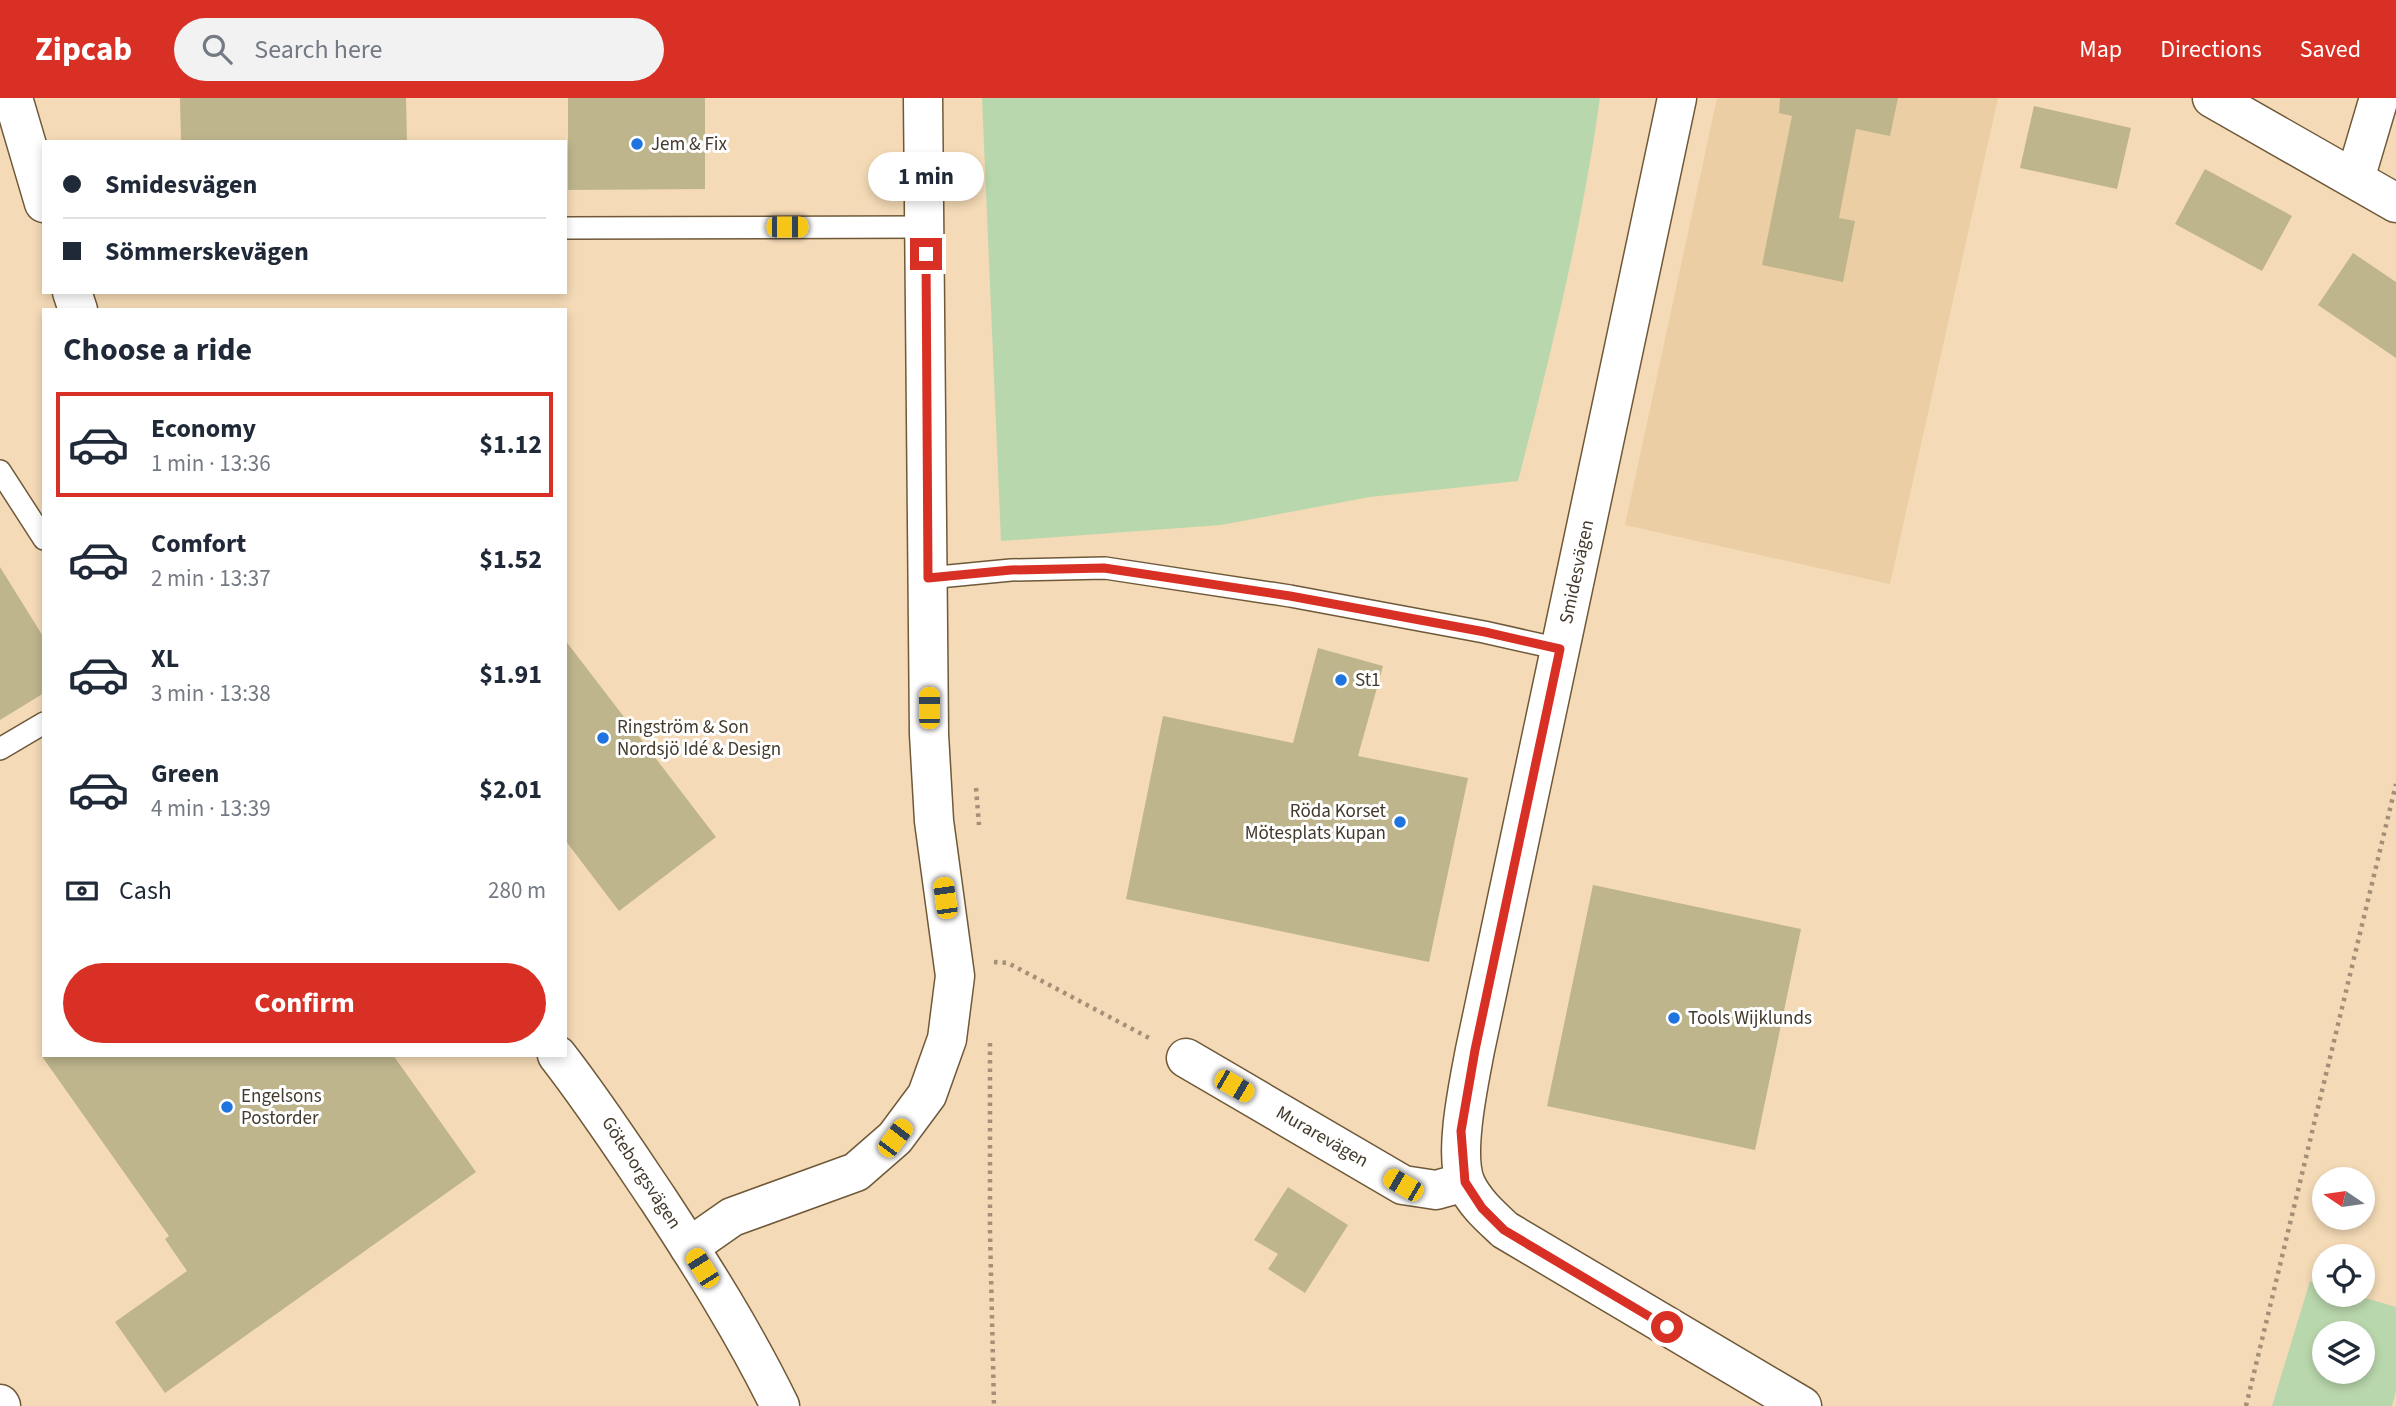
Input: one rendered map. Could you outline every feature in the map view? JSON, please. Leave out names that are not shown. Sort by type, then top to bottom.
[{"type":"street","points":[[13,98],[42,197]]},
{"type":"street","points":[[689,1247],[732,1217],[856,1172],[895,1138],[927,1095],[947,1039],[956,976],[934,821],[929,734],[923,98]]},
{"type":"street","name":"Smidesvägen","points":[[1465,1182],[1461,1131],[1472,1063],[1677,98]]},
{"type":"street","points":[[2355,179],[2379,98]]},
{"type":"street","points":[[2222,100],[2396,203]]},
{"type":"street","name":"Göteborgsvägen","points":[[559,1057],[593,1100],[689,1247],[753,1351],[780,1406]]},
{"type":"street","name":"Murarevägen","points":[[1186,1058],[1403,1185],[1436,1190],[1465,1182]]},
{"type":"street","points":[[1465,1182],[1482,1208],[1504,1230],[1802,1406]]},
{"type":"lane","points":[[567,228],[925,227]]},
{"type":"lane","points":[[0,471],[42,536]]},
{"type":"lane","points":[[928,578],[1011,570],[1104,568],[1303,599],[1485,632],[1560,649]]},
{"type":"lane","points":[[0,749],[42,724]]},
{"type":"path","points":[[976,782],[980,836]]},
{"type":"path","points":[[2246,1406],[2396,784]]},
{"type":"path","points":[[991,975],[991,962],[1008,963],[1186,1058]]},
{"type":"path","points":[[990,1030],[990,1231],[994,1406]]},
{"type":"shaded area","points":[[1717,98],[1998,98],[1890,584],[1625,525]]},
{"type":"green space","points":[[982,98],[1600,98],[1565,290],[1518,481],[1370,497],[1221,525],[1001,541]]},
{"type":"green space","points":[[2310,1281],[2312,1307],[2375,1307],[2375,1301],[2396,1307],[2396,1391],[2392,1406],[2272,1406]]},
{"type":"building","points":[[180,98],[406,98],[407,140],[181,140]]},
{"type":"building","name":"Jem & Fix","points":[[568,98],[705,98],[705,189],[568,190]]},
{"type":"building","points":[[1780,98],[1898,98],[1890,136],[1856,129],[1839,218],[1855,221],[1843,282],[1762,265],[1792,116],[1779,113]]},
{"type":"building","points":[[2034,106],[2131,128],[2117,189],[2020,168]]},
{"type":"building","points":[[2205,169],[2292,216],[2262,271],[2175,224]]},
{"type":"building","points":[[2353,253],[2396,282],[2396,358],[2318,305]]},
{"type":"building","points":[[0,567],[42,635],[42,694],[0,720]]},
{"type":"building","name":"Ringström & Son Nordsjö Idé & Design","points":[[567,643],[716,837],[619,911],[567,843]]},
{"type":"building","points":[[1318,648],[1383,666],[1358,756],[1468,778],[1429,962],[1126,899],[1163,716],[1293,743]]},
{"type":"building","name":"Tools Wijklunds","points":[[1593,885],[1801,929],[1755,1150],[1547,1106]]},
{"type":"building","points":[[42,1057],[394,1057],[476,1172],[165,1393],[115,1322],[187,1271],[165,1239],[169,1236]]},
{"type":"building","points":[[1288,1187],[1348,1225],[1305,1293],[1268,1269],[1278,1254],[1254,1240]]},
{"type":"place","name":"Jem & Fix","points":[[637,144]]},
{"type":"place","name":"St1","points":[[1341,680]]},
{"type":"place","name":"Ringström & Son Nordsjö Idé & Design","points":[[603,738]]},
{"type":"place","name":"Röda Korset Mötesplats Kupan","points":[[1400,822]]},
{"type":"place","name":"Tools Wijklunds","points":[[1674,1018]]},
{"type":"place","name":"Engelsons Postorder","points":[[227,1107]]},
{"type":"route","points":[[926,254],[928,578],[1011,570],[1104,568],[1290,596],[1485,632],[1560,649],[1475,1050],[1461,1131],[1465,1182],[1482,1208],[1504,1230],[1667,1327]]}]
